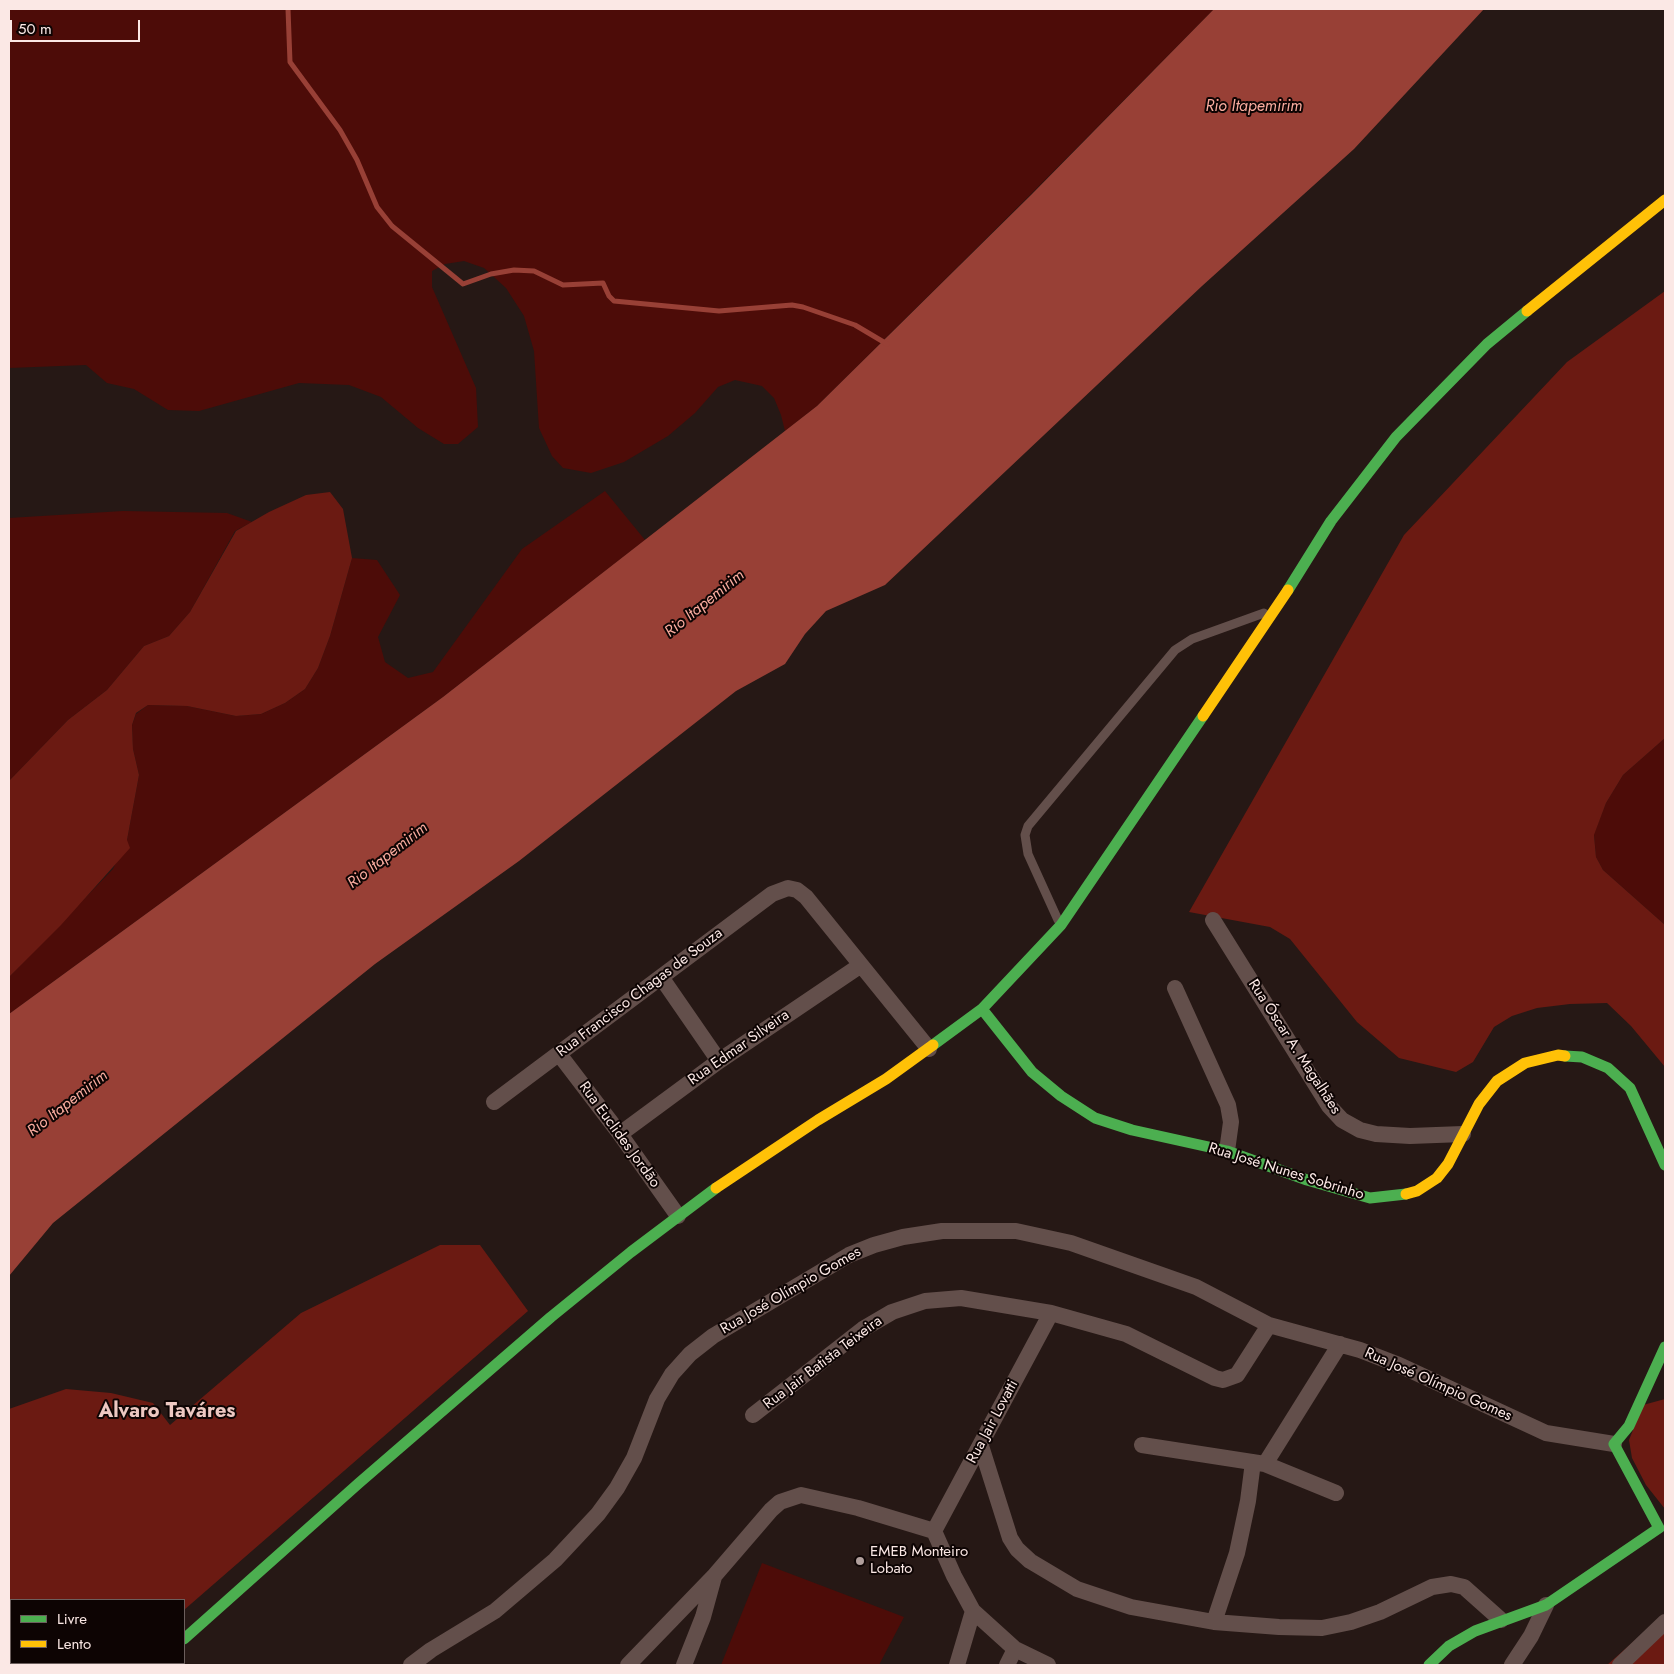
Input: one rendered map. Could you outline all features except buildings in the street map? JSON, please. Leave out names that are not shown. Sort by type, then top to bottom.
[{"type":"main road","points":[[185,1638],[359,1482],[551,1317],[678,1216],[730,1178],[818,1120],[873,1088],[982,1009],[1061,925],[1276,609],[1331,521],[1396,437],[1486,344],[1665,200]]},
{"type":"main road","name":"Rua José Nunes Sobrinho","points":[[982,1009],[1003,1038],[1032,1072],[1061,1096],[1095,1118],[1132,1130],[1228,1151],[1307,1180],[1370,1198],[1397,1197],[1417,1191],[1437,1178],[1448,1164],[1479,1104],[1497,1081],[1526,1063],[1558,1055],[1582,1057],[1608,1068],[1630,1088],[1646,1119],[1665,1165]]},
{"type":"main road","points":[[1430,1665],[1449,1646],[1501,1620],[1546,1605],[1662,1533],[1614,1444],[1628,1426],[1665,1347]]},
{"type":"street","name":"Rua Francisco Chagas de Souza","points":[[494,1102],[772,894],[788,888],[797,890],[806,897],[861,965]]},
{"type":"street","name":"Rua Óscar A. Magalhães","points":[[1213,920],[1329,1106],[1342,1120],[1360,1130],[1376,1134],[1410,1136],[1463,1134]]},
{"type":"street","points":[[861,965],[929,1049]]},
{"type":"street","name":"Rua Edmar Silveira","points":[[620,1134],[719,1061],[861,965]]},
{"type":"street","points":[[661,977],[719,1061]]},
{"type":"street","points":[[1175,988],[1228,1105],[1231,1122],[1228,1151]]},
{"type":"street","name":"Rua Euclides Jordão","points":[[558,1054],[620,1134],[678,1216]]},
{"type":"street","name":"Rua José Olímpio Gomes","points":[[411,1665],[431,1650],[495,1611],[555,1560],[598,1514],[617,1488],[634,1458],[657,1399],[672,1374],[690,1354],[713,1336],[849,1256],[874,1245],[942,1231],[1016,1231],[1070,1243],[1196,1287],[1269,1325],[1340,1344],[1399,1365],[1546,1432],[1614,1444]]},
{"type":"street","name":"Rua Jair Batista Teixeira","points":[[753,1415],[863,1329],[892,1312],[925,1301],[961,1298],[1051,1313],[1126,1334],[1215,1378],[1223,1380],[1237,1375],[1269,1325]]},
{"type":"street","name":"Rua Jair Lovatti","points":[[934,1531],[1051,1313]]},
{"type":"street","points":[[1214,1622],[1237,1553],[1248,1501],[1259,1463],[1340,1344]]},
{"type":"street","points":[[1142,1445],[1259,1463],[1336,1493]]},
{"type":"street","points":[[981,1446],[1010,1538],[1016,1549],[1030,1561],[1086,1592],[1131,1607],[1214,1622],[1322,1628],[1351,1622],[1380,1612],[1432,1587],[1451,1584],[1464,1587],[1501,1620]]},
{"type":"street","points":[[628,1665],[715,1575],[771,1510],[790,1497],[801,1495],[934,1531],[954,1576],[973,1611],[1023,1656],[1048,1665]]},
{"type":"street","points":[[684,1665],[703,1616],[715,1575]]},
{"type":"street","points":[[1512,1665],[1532,1636],[1546,1605]]},
{"type":"street","points":[[957,1665],[973,1611]]},
{"type":"street","points":[[1620,1665],[1665,1622]]},
{"type":"street","points":[[1007,1665],[1023,1656]]},
{"type":"lane","points":[[1061,925],[1028,854],[1025,835],[1028,826],[1176,650],[1192,639],[1276,609]]},
{"type":"shaded area","points":[[9,9],[1214,9],[817,406],[785,431],[774,398],[762,386],[735,380],[718,387],[695,413],[668,436],[624,462],[591,473],[563,468],[552,456],[539,428],[534,351],[524,316],[506,288],[484,268],[464,261],[445,264],[432,271],[432,287],[476,388],[478,427],[458,444],[444,444],[418,428],[381,397],[349,385],[299,383],[199,411],[168,410],[134,389],[107,383],[86,365],[9,368]]},
{"type":"shaded area","points":[[1665,291],[1665,738],[1623,775],[1606,803],[1594,835],[1596,857],[1603,870],[1665,925],[1665,1067],[1631,1026],[1607,1003],[1570,1004],[1537,1008],[1512,1016],[1494,1027],[1473,1062],[1456,1072],[1399,1058],[1357,1022],[1290,939],[1270,927],[1189,912],[1404,535],[1567,362]]},
{"type":"shaded area","points":[[605,491],[645,540],[443,697],[9,1014],[9,977],[113,869],[127,840],[139,775],[133,749],[132,725],[136,714],[148,705],[187,706],[236,716],[261,714],[285,703],[305,689],[318,668],[330,636],[352,558],[377,560],[400,595],[378,637],[385,662],[408,678],[433,672],[522,549]]},
{"type":"shaded area","points":[[330,492],[343,509],[352,558],[330,636],[318,668],[305,689],[285,703],[261,714],[236,716],[187,706],[148,705],[136,713],[132,725],[133,749],[139,775],[127,840],[130,848],[61,925],[9,977],[9,781],[68,720],[107,690],[144,646],[169,636],[190,612],[236,531],[269,512],[306,495]]},
{"type":"shaded area","points":[[123,511],[227,513],[252,522],[235,531],[190,612],[169,636],[144,646],[107,690],[68,720],[9,781],[9,518]]},
{"type":"shaded area","points":[[1665,738],[1665,925],[1603,870],[1596,857],[1594,834],[1606,803],[1623,775]]},
{"type":"shaded area","points":[[440,1245],[480,1245],[528,1311],[185,1609],[185,1599],[10,1599],[10,1664],[124,1664],[9,1665],[9,1409],[66,1389],[111,1393],[153,1403],[170,1425],[301,1313]]},
{"type":"shaded area","points":[[1665,1399],[1665,1509],[1646,1485],[1632,1458],[1629,1440],[1643,1405]]},
{"type":"shaded area","points":[[762,1563],[904,1617],[879,1665],[721,1665]]},
{"type":"shaded area","points":[[1665,1614],[1665,1665],[1607,1665]]},
{"type":"water","name":"Rio Itapemirim","points":[[1214,9],[1484,9],[1354,149],[1202,286],[885,585],[826,611],[805,634],[785,664],[736,691],[519,861],[375,964],[53,1223],[9,1276],[9,1014],[443,697],[817,406],[1031,195]]},
{"type":"waterway","points":[[288,9],[290,62],[340,130],[357,160],[377,207],[392,226],[463,284],[491,274],[514,270],[534,271],[563,285],[603,283],[609,296],[614,301],[719,311],[792,305],[855,325],[887,344]]},
{"type":"traffic: fast","points":[[1288,590],[1331,521],[1396,437],[1487,344],[1527,311]]},
{"type":"traffic: fast","points":[[933,1045],[982,1009],[1061,925],[1203,716]]},
{"type":"traffic: fast","points":[[982,1009],[1032,1072],[1061,1096],[1095,1118],[1132,1130],[1227,1151],[1307,1180],[1370,1198],[1406,1194]]},
{"type":"traffic: fast","points":[[1565,1056],[1582,1057],[1608,1068],[1630,1088],[1665,1165]]},
{"type":"traffic: fast","points":[[185,1638],[359,1483],[551,1317],[631,1252],[716,1188]]},
{"type":"traffic: fast","points":[[1429,1665],[1449,1646],[1475,1631],[1546,1605],[1659,1528],[1614,1444],[1629,1426],[1665,1347]]},
{"type":"traffic: slow","points":[[1527,311],[1665,200]]},
{"type":"traffic: slow","points":[[1203,716],[1288,590]]},
{"type":"traffic: slow","points":[[716,1188],[818,1120],[886,1079],[933,1045]]},
{"type":"traffic: slow","points":[[1406,1194],[1417,1191],[1437,1178],[1448,1164],[1479,1104],[1497,1081],[1525,1063],[1558,1055],[1565,1056]]},
{"type":"place","name":"EMEB Monteiro Lobato","points":[[860,1561]]},
{"type":"district","name":"Alvaro Taváres","points":[[167,1412]]}]
